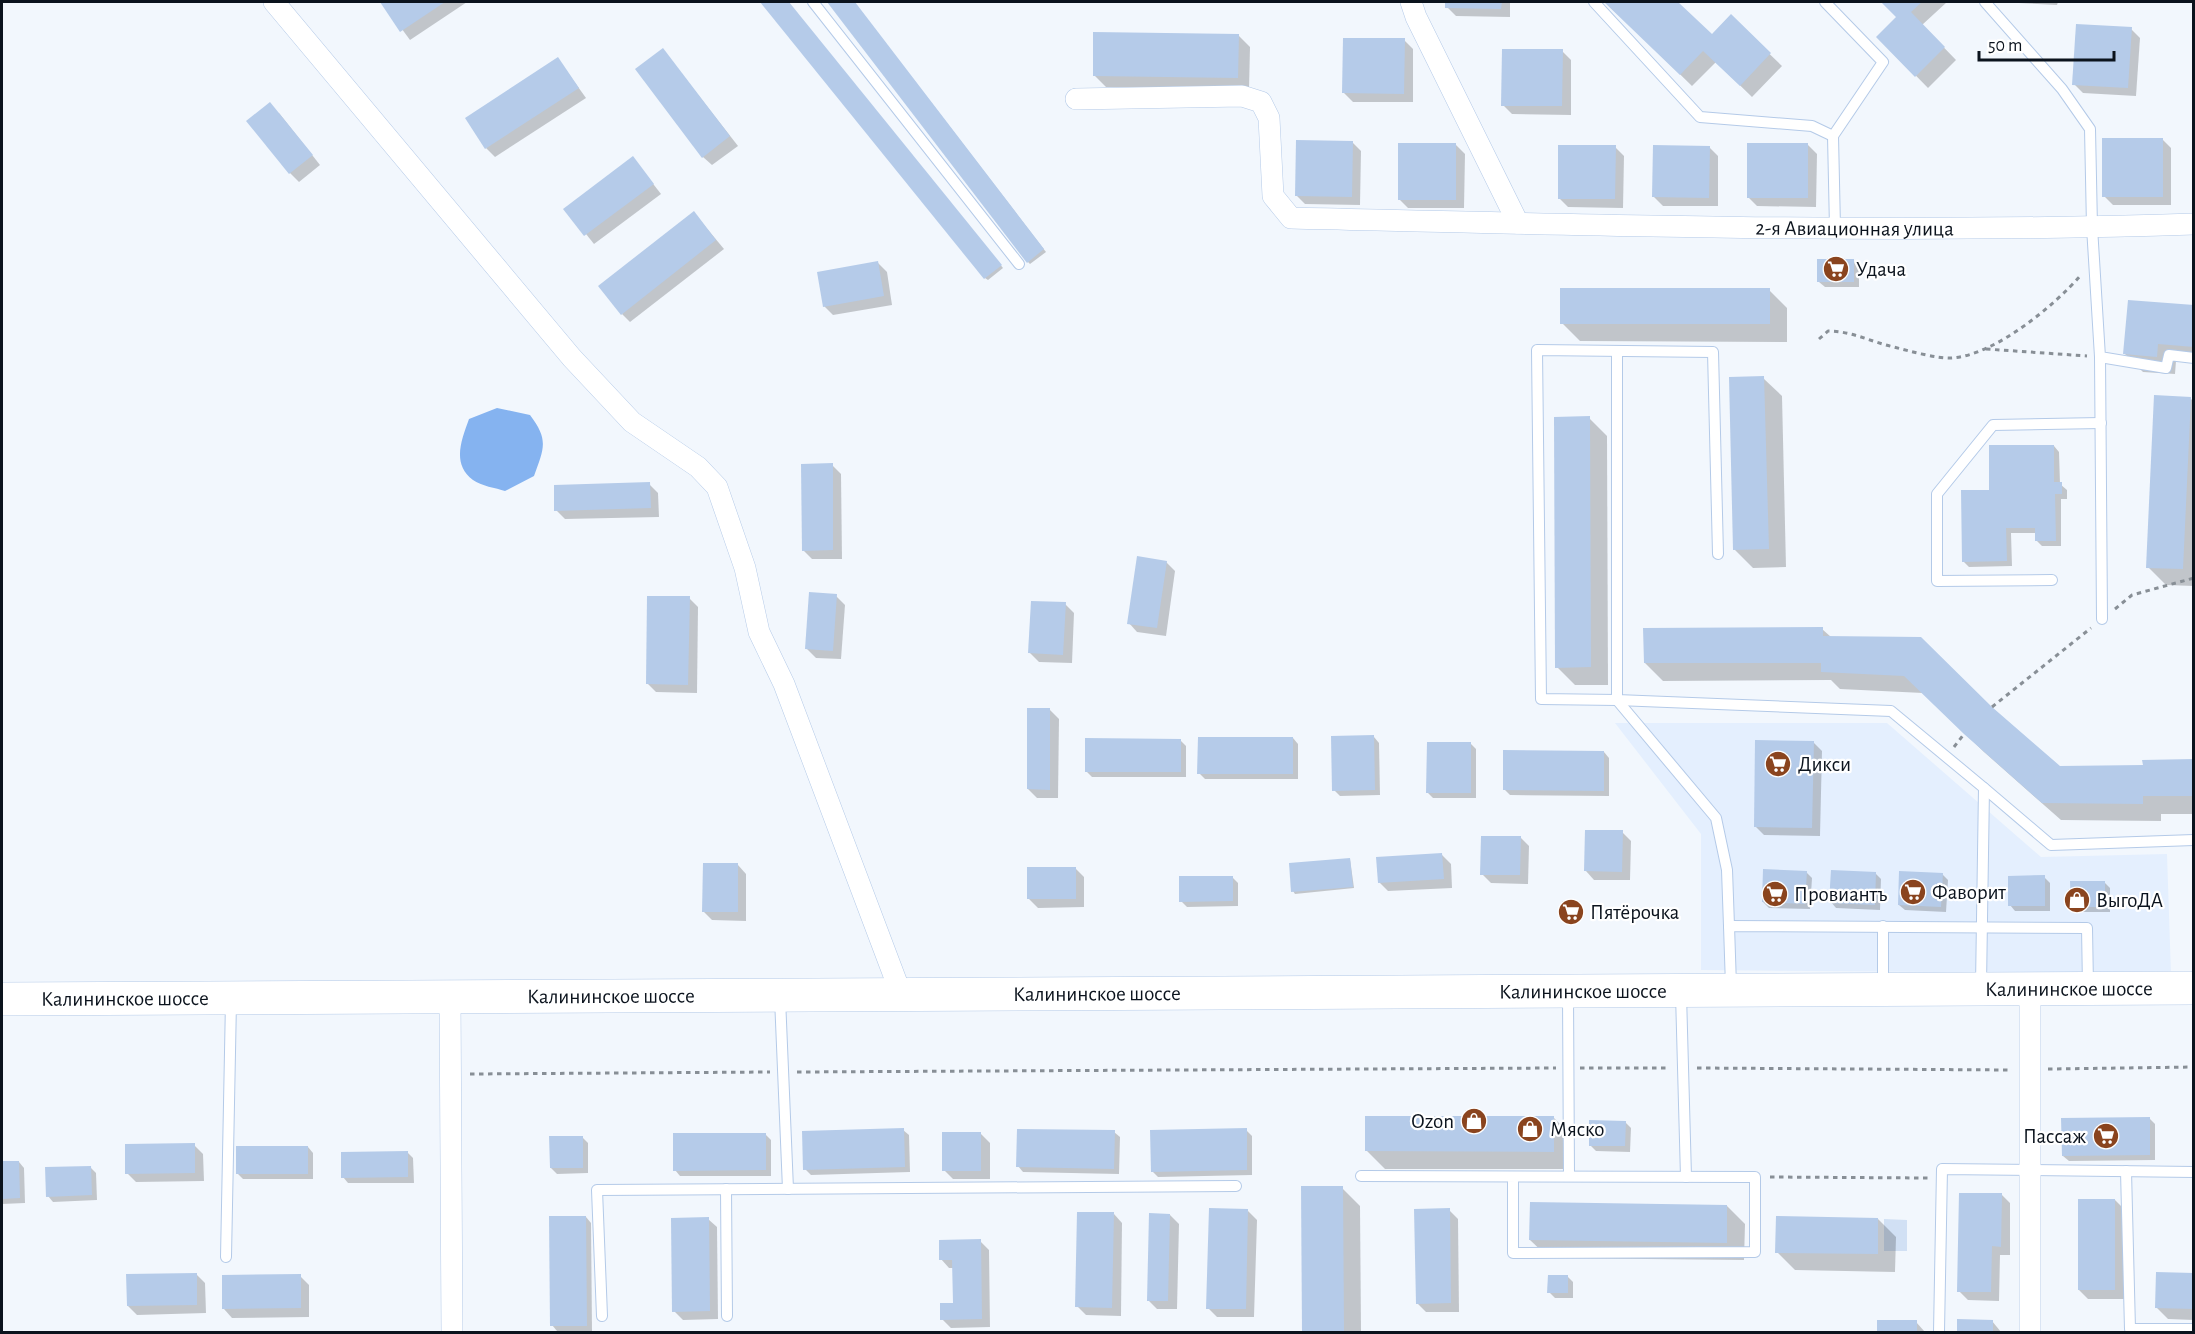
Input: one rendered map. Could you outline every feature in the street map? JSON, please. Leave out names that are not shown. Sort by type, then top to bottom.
[{"type":"main road","name":"Калининское шоссе","points":[[2,999],[2193,988]]},
{"type":"street","points":[[274,2],[572,358],[632,422],[698,467],[717,487],[745,568],[759,632],[784,684],[901,994]]},
{"type":"street","points":[[1412,2],[1416,17],[1518,223]]},
{"type":"street","name":"2-я Авиационная улица","points":[[1076,99],[1242,96],[1261,102],[1269,118],[1273,196],[1291,218],[1836,228],[2092,227],[2193,224]]},
{"type":"street","points":[[2030,988],[2030,1332]]},
{"type":"street","points":[[450,996],[452,1332]]},
{"type":"lane","points":[[813,2],[1019,264]]},
{"type":"lane","points":[[1594,2],[1700,117],[1812,126],[1833,136]]},
{"type":"lane","points":[[1825,2],[1883,62],[1833,136],[1836,228]]},
{"type":"lane","points":[[1985,2],[2062,89],[2090,129],[2092,227],[2100,357],[2102,619]]},
{"type":"lane","points":[[1718,554],[1713,352],[1537,350],[1541,699],[1891,711],[2051,845],[2193,840]]},
{"type":"lane","points":[[1617,352],[1617,700],[1716,818],[1727,870],[1731,990]]},
{"type":"lane","points":[[2100,357],[2166,368],[2169,355],[2193,358]]},
{"type":"lane","points":[[2052,580],[1937,581],[1937,495],[1992,425],[2101,423]]},
{"type":"lane","points":[[1981,988],[1984,788]]},
{"type":"lane","points":[[1730,926],[2087,928],[2088,988]]},
{"type":"lane","points":[[1883,926],[1884,989]]},
{"type":"lane","points":[[1568,990],[1569,1176]]},
{"type":"lane","points":[[1681,990],[1686,1177]]},
{"type":"lane","points":[[780,994],[788,1189]]},
{"type":"lane","points":[[226,1257],[231,997]]},
{"type":"lane","points":[[1939,1332],[1942,1169],[2193,1172]]},
{"type":"lane","points":[[2126,1171],[2131,1331],[2193,1329]]},
{"type":"lane","points":[[1361,1176],[1755,1177],[1755,1252],[1513,1253],[1513,1177]]},
{"type":"lane","points":[[602,1316],[597,1191],[1236,1186]]},
{"type":"lane","points":[[726,1189],[727,1316]]},
{"type":"path","points":[[1819,339],[1828,331],[1847,331],[1892,347],[1952,358],[1984,349],[2063,296],[2094,260]]},
{"type":"path","points":[[1984,349],[2100,357]]},
{"type":"path","points":[[1992,707],[2132,595],[2193,578]]},
{"type":"path","points":[[451,1074],[1568,1068],[2030,1070],[2193,1067]]},
{"type":"path","points":[[1755,1177],[1942,1178]]},
{"type":"shaded area","points":[[1615,723],[1887,723],[2041,857],[2167,854],[2171,974],[1701,970],[1701,834]]},
{"type":"shaded area","points":[[1884,1219],[1907,1220],[1907,1251],[1884,1251]]},
{"type":"water","points":[[497,408],[530,415],[540,431],[543,444],[534,476],[505,491],[473,480],[466,474],[460,459],[461,443],[469,419]]},
{"type":"building","points":[[380,2],[445,2],[400,32]]},
{"type":"building","points":[[760,2],[789,2],[1002,265],[984,279]]},
{"type":"building","points":[[827,2],[855,2],[1044,249],[1027,263]]},
{"type":"building","points":[[1445,2],[1502,2],[1501,9],[1445,8]]},
{"type":"building","points":[[1604,2],[1678,2],[1712,34],[1731,14],[1771,53],[1740,86],[1703,51],[1680,75]]},
{"type":"building","points":[[1881,2],[1922,2],[1911,12],[1945,47],[1915,77],[1876,37],[1896,17]]},
{"type":"building","points":[[2076,24],[2132,27],[2128,88],[2072,85]]},
{"type":"building","points":[[1093,32],[1239,34],[1238,78],[1093,76]]},
{"type":"building","points":[[1343,38],[1405,38],[1404,94],[1342,93]]},
{"type":"building","points":[[663,48],[730,136],[702,158],[635,69]]},
{"type":"building","points":[[1502,49],[1563,49],[1562,106],[1501,106]]},
{"type":"building","points":[[558,57],[579,88],[485,149],[465,118]]},
{"type":"building","points":[[270,102],[313,155],[289,174],[246,121]]},
{"type":"building","points":[[2102,138],[2163,138],[2163,197],[2102,197]]},
{"type":"building","points":[[1296,140],[1353,141],[1352,197],[1295,196]]},
{"type":"building","points":[[1398,143],[1456,143],[1456,200],[1398,200]]},
{"type":"building","points":[[1747,143],[1808,143],[1808,198],[1747,198]]},
{"type":"building","points":[[1558,145],[1616,145],[1615,199],[1558,199]]},
{"type":"building","points":[[1653,145],[1710,146],[1709,198],[1652,197]]},
{"type":"building","points":[[633,156],[654,184],[584,236],[563,209]]},
{"type":"building","points":[[694,211],[716,240],[621,315],[598,286]]},
{"type":"building","points":[[1817,259],[1854,259],[1854,282],[1817,282]]},
{"type":"building","points":[[878,261],[884,296],[823,307],[817,272]]},
{"type":"building","points":[[1560,288],[1770,288],[1770,324],[1560,324]]},
{"type":"building","points":[[2128,300],[2194,305],[2194,347],[2158,344],[2157,357],[2123,354]]},
{"type":"building","points":[[1764,376],[1769,549],[1733,550],[1729,377]]},
{"type":"building","points":[[2154,395],[2191,397],[2183,569],[2146,568]]},
{"type":"building","points":[[1590,416],[1591,667],[1555,668],[1554,417]]},
{"type":"building","points":[[1989,445],[2054,445],[2054,482],[2062,482],[2062,494],[2055,494],[2056,541],[2035,541],[2035,528],[2006,528],[2007,561],[1962,562],[1961,490],[1989,490]]},
{"type":"building","points":[[833,463],[833,550],[802,551],[801,464]]},
{"type":"building","points":[[650,482],[651,508],[554,511],[554,485]]},
{"type":"building","points":[[1137,556],[1167,561],[1157,628],[1127,624]]},
{"type":"building","points":[[809,592],[837,594],[833,651],[805,649]]},
{"type":"building","points":[[647,596],[690,596],[688,685],[646,684]]},
{"type":"building","points":[[1031,601],[1066,602],[1063,655],[1028,653]]},
{"type":"building","points":[[1823,627],[1823,636],[1921,637],[1992,707],[2060,766],[2143,765],[2142,760],[2194,759],[2194,796],[2143,796],[2143,804],[2042,803],[1964,734],[1904,676],[1821,672],[1821,663],[1644,663],[1643,628]]},
{"type":"building","points":[[1027,708],[1050,708],[1050,790],[1027,789]]},
{"type":"building","points":[[1374,735],[1375,790],[1332,791],[1331,736]]},
{"type":"building","points":[[1198,737],[1293,737],[1293,774],[1197,774]]},
{"type":"building","points":[[1085,738],[1181,739],[1181,772],[1085,772]]},
{"type":"building","points":[[1755,740],[1814,741],[1812,828],[1754,827]]},
{"type":"building","points":[[1427,742],[1471,742],[1471,793],[1426,793]]},
{"type":"building","points":[[1503,750],[1604,751],[1604,791],[1503,790]]},
{"type":"building","points":[[1585,830],[1623,830],[1622,872],[1584,871]]},
{"type":"building","points":[[1481,836],[1521,836],[1520,875],[1480,875]]},
{"type":"building","points":[[1442,853],[1444,879],[1378,883],[1376,857]]},
{"type":"building","points":[[1350,858],[1353,887],[1291,892],[1289,863]]},
{"type":"building","points":[[703,863],[738,863],[738,912],[702,912]]},
{"type":"building","points":[[1027,867],[1076,867],[1076,899],[1027,899]]},
{"type":"building","points":[[1763,869],[1807,871],[1805,904],[1762,902]]},
{"type":"building","points":[[1831,870],[1876,872],[1875,905],[1829,903]]},
{"type":"building","points":[[1899,871],[1943,873],[1941,907],[1898,905]]},
{"type":"building","points":[[2045,875],[2045,906],[2008,906],[2008,876]]},
{"type":"building","points":[[1179,876],[1233,876],[1233,901],[1179,902]]},
{"type":"building","points":[[2070,881],[2105,881],[2105,907],[2071,907]]},
{"type":"building","points":[[1365,1116],[1554,1116],[1554,1152],[1365,1151]]},
{"type":"building","name":"Пассаж","points":[[2150,1117],[2150,1155],[2062,1156],[2061,1118]]},
{"type":"building","points":[[1589,1120],[1626,1121],[1625,1146],[1589,1146]]},
{"type":"building","points":[[904,1128],[905,1167],[803,1170],[802,1131]]},
{"type":"building","points":[[1247,1128],[1247,1170],[1151,1172],[1150,1130]]},
{"type":"building","points":[[1017,1129],[1115,1130],[1114,1169],[1016,1167]]},
{"type":"building","points":[[942,1132],[981,1132],[981,1171],[942,1171]]},
{"type":"building","points":[[673,1133],[766,1133],[766,1170],[673,1171]]},
{"type":"building","points":[[549,1136],[583,1136],[583,1168],[550,1168]]},
{"type":"building","points":[[195,1143],[195,1173],[125,1174],[125,1144]]},
{"type":"building","points":[[236,1146],[308,1146],[308,1174],[236,1174]]},
{"type":"building","points":[[408,1151],[408,1177],[341,1178],[341,1152]]},
{"type":"building","points":[[2,1161],[19,1161],[20,1198],[2,1199]]},
{"type":"building","points":[[91,1166],[92,1195],[46,1197],[45,1167]]},
{"type":"building","points":[[1301,1186],[1343,1186],[1344,1332],[1302,1332]]},
{"type":"building","points":[[1959,1193],[2002,1193],[2001,1247],[1992,1246],[1991,1292],[1957,1292]]},
{"type":"building","points":[[2078,1199],[2115,1199],[2115,1290],[2078,1290]]},
{"type":"building","points":[[1530,1202],[1727,1205],[1727,1243],[1529,1240]]},
{"type":"building","points":[[1209,1208],[1248,1209],[1246,1309],[1206,1309]]},
{"type":"building","points":[[1450,1208],[1451,1303],[1416,1304],[1414,1209]]},
{"type":"building","points":[[1077,1212],[1114,1212],[1112,1308],[1075,1307]]},
{"type":"building","points":[[1149,1213],[1170,1214],[1168,1301],[1147,1301]]},
{"type":"building","points":[[549,1216],[586,1216],[587,1326],[550,1326]]},
{"type":"building","points":[[1776,1216],[1878,1218],[1878,1254],[1775,1253]]},
{"type":"building","points":[[709,1217],[710,1311],[672,1312],[671,1218]]},
{"type":"building","points":[[981,1239],[982,1319],[940,1320],[940,1303],[953,1303],[952,1260],[939,1260],[939,1240]]},
{"type":"building","points":[[2156,1272],[2194,1273],[2194,1309],[2155,1308]]},
{"type":"building","points":[[197,1273],[197,1305],[127,1306],[126,1274]]},
{"type":"building","points":[[301,1274],[301,1308],[222,1309],[222,1275]]},
{"type":"building","points":[[1548,1275],[1568,1275],[1568,1293],[1547,1293]]},
{"type":"building","points":[[1957,1319],[1993,1320],[1993,1332],[1957,1332]]},
{"type":"building","points":[[1877,1320],[1917,1320],[1917,1332],[1877,1332]]},
{"type":"place","name":"Удача","points":[[1836,269]]},
{"type":"place","name":"Дикси","points":[[1778,764]]},
{"type":"place","name":"Фаворит","points":[[1913,892]]},
{"type":"place","name":"Провиантъ","points":[[1775,894]]},
{"type":"place","name":"ВыгоДА","points":[[2077,900]]},
{"type":"place","name":"Пятёрочка","points":[[1571,912]]},
{"type":"place","name":"Ozon","points":[[1474,1121]]},
{"type":"place","name":"Мяско","points":[[1530,1129]]},
{"type":"place","name":"Пассаж","points":[[2106,1136]]}]
